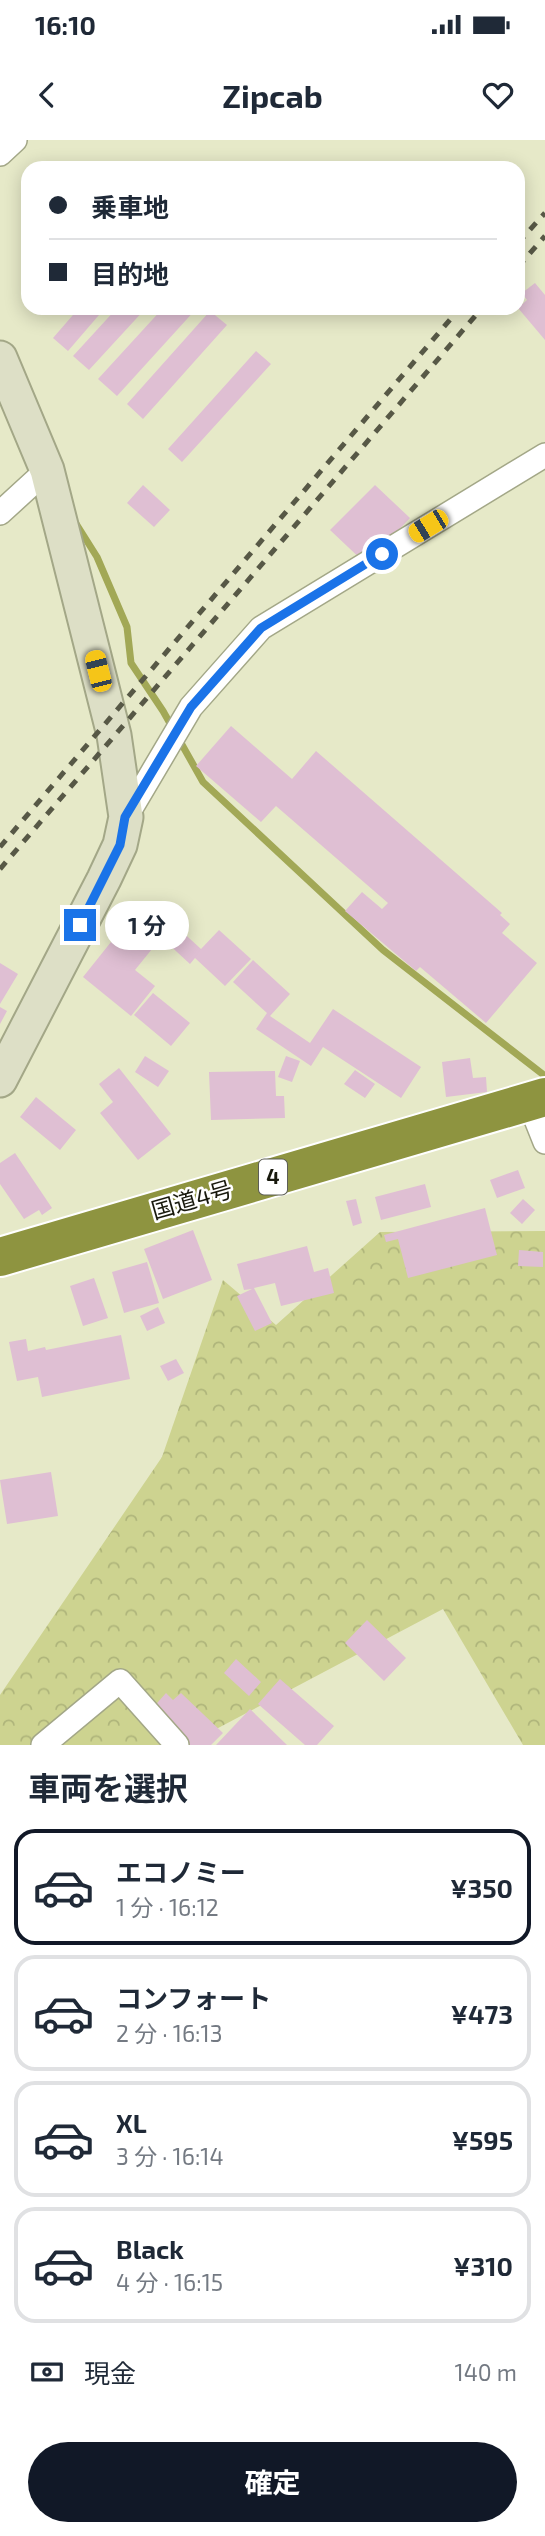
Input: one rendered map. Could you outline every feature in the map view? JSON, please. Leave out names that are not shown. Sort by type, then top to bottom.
[{"type":"highway","name":"国道4号","points":[[0,1256],[537,1100]]},
{"type":"street","points":[[0,154],[15,140]]},
{"type":"street","points":[[0,358],[47,470],[114,735],[125,817],[120,845],[104,880],[0,1080]]},
{"type":"street","points":[[125,817],[191,707],[261,628],[545,455]]},
{"type":"street","points":[[0,513],[47,470]]},
{"type":"street","points":[[537,1100],[545,1142]]},
{"type":"street","points":[[44,1745],[120,1681],[177,1745]]},
{"type":"green space","points":[[545,1231],[545,1745],[523,1745],[443,1609],[186,1745],[0,1745],[0,1695],[162,1457],[223,1280],[276,1325],[380,1232]]},
{"type":"building","points":[[535,283],[545,295],[545,340],[524,315],[527,300],[525,291]]},
{"type":"building","points":[[73,315],[99,315],[68,351],[53,338]]},
{"type":"building","points":[[111,315],[140,315],[89,370],[73,356]]},
{"type":"building","points":[[157,315],[191,315],[117,396],[98,379]]},
{"type":"building","points":[[206,315],[215,315],[227,325],[143,419],[127,404]]},
{"type":"building","points":[[256,351],[271,364],[182,462],[168,449]]},
{"type":"building","points":[[143,485],[170,510],[154,527],[127,503]]},
{"type":"building","points":[[375,485],[410,518],[366,564],[330,530]]},
{"type":"building","points":[[231,726],[292,779],[316,751],[502,913],[500,915],[510,924],[502,933],[537,963],[486,1023],[420,967],[416,971],[345,911],[362,892],[382,909],[388,903],[276,806],[261,822],[196,766]]},
{"type":"building","points":[[124,926],[135,935],[127,945],[116,937]]},
{"type":"building","points":[[177,927],[201,949],[219,930],[251,959],[225,986],[195,958],[190,964],[164,940]]},
{"type":"building","points":[[136,936],[152,949],[135,970],[155,986],[131,1016],[83,977],[115,937],[127,948]]},
{"type":"building","points":[[253,960],[290,994],[270,1016],[310,1043],[333,1009],[421,1067],[401,1098],[323,1047],[311,1066],[256,1029],[267,1013],[233,982]]},
{"type":"building","points":[[0,963],[18,974],[0,1004]]},
{"type":"building","points":[[153,993],[190,1023],[171,1046],[134,1015]]},
{"type":"building","points":[[0,1007],[7,1011],[0,1024]]},
{"type":"building","points":[[145,1056],[169,1071],[158,1087],[135,1072]]},
{"type":"building","points":[[286,1056],[300,1061],[292,1082],[278,1077]]},
{"type":"building","points":[[470,1058],[473,1078],[486,1077],[487,1092],[446,1097],[442,1062]]},
{"type":"building","points":[[119,1068],[171,1134],[138,1160],[100,1113],[113,1102],[99,1084]]},
{"type":"building","points":[[355,1070],[375,1084],[365,1098],[344,1084]]},
{"type":"building","points":[[275,1071],[276,1096],[284,1096],[285,1118],[211,1120],[209,1072]]},
{"type":"building","points":[[36,1097],[76,1130],[60,1150],[20,1117]]},
{"type":"building","points":[[15,1153],[52,1208],[42,1215],[39,1210],[24,1219],[0,1184],[0,1163]]},
{"type":"building","points":[[518,1170],[525,1188],[497,1198],[490,1180]]},
{"type":"building","points":[[425,1184],[431,1207],[381,1220],[375,1197]]},
{"type":"building","points":[[356,1199],[362,1223],[353,1226],[346,1201]]},
{"type":"building","points":[[523,1199],[535,1210],[522,1224],[510,1213]]},
{"type":"building","points":[[485,1208],[497,1255],[408,1278],[398,1239],[386,1242],[384,1235]]},
{"type":"building","points":[[193,1230],[212,1280],[163,1299],[144,1249]]},
{"type":"building","points":[[307,1246],[314,1272],[328,1268],[334,1293],[281,1306],[275,1283],[254,1288],[272,1323],[255,1331],[237,1296],[252,1289],[244,1290],[237,1264]]},
{"type":"building","points":[[519,1250],[543,1252],[543,1267],[518,1266]]},
{"type":"building","points":[[147,1262],[159,1303],[124,1313],[112,1272]]},
{"type":"building","points":[[94,1278],[108,1318],[83,1326],[70,1286]]},
{"type":"building","points":[[158,1307],[165,1323],[147,1331],[140,1316]]},
{"type":"building","points":[[121,1335],[130,1379],[42,1397],[38,1377],[17,1381],[9,1342],[26,1339],[28,1351],[45,1347],[46,1350]]},
{"type":"building","points":[[176,1359],[184,1373],[168,1381],[160,1366]]},
{"type":"building","points":[[51,1472],[58,1516],[7,1524],[0,1480]]},
{"type":"building","points":[[367,1620],[406,1658],[384,1681],[345,1643]]},
{"type":"building","points":[[236,1659],[261,1682],[249,1696],[224,1673]]},
{"type":"building","points":[[280,1679],[334,1726],[317,1745],[305,1745],[258,1704]]},
{"type":"building","points":[[166,1693],[173,1700],[181,1693],[223,1733],[211,1745],[187,1745],[150,1711]]},
{"type":"building","points":[[250,1709],[287,1745],[216,1745]]},
{"type":"waterway","points":[[75,522],[97,557],[127,627],[131,663],[163,711],[203,782],[383,950],[545,1076]]},
{"type":"railway","points":[[525,235],[545,213]]},
{"type":"railway","points":[[525,259],[545,236]]},
{"type":"railway","points":[[0,847],[454,315]]},
{"type":"railway","points":[[0,869],[476,315]]},
{"type":"route","points":[[80,925],[120,845],[125,817],[191,707],[261,628],[382,554]]}]
